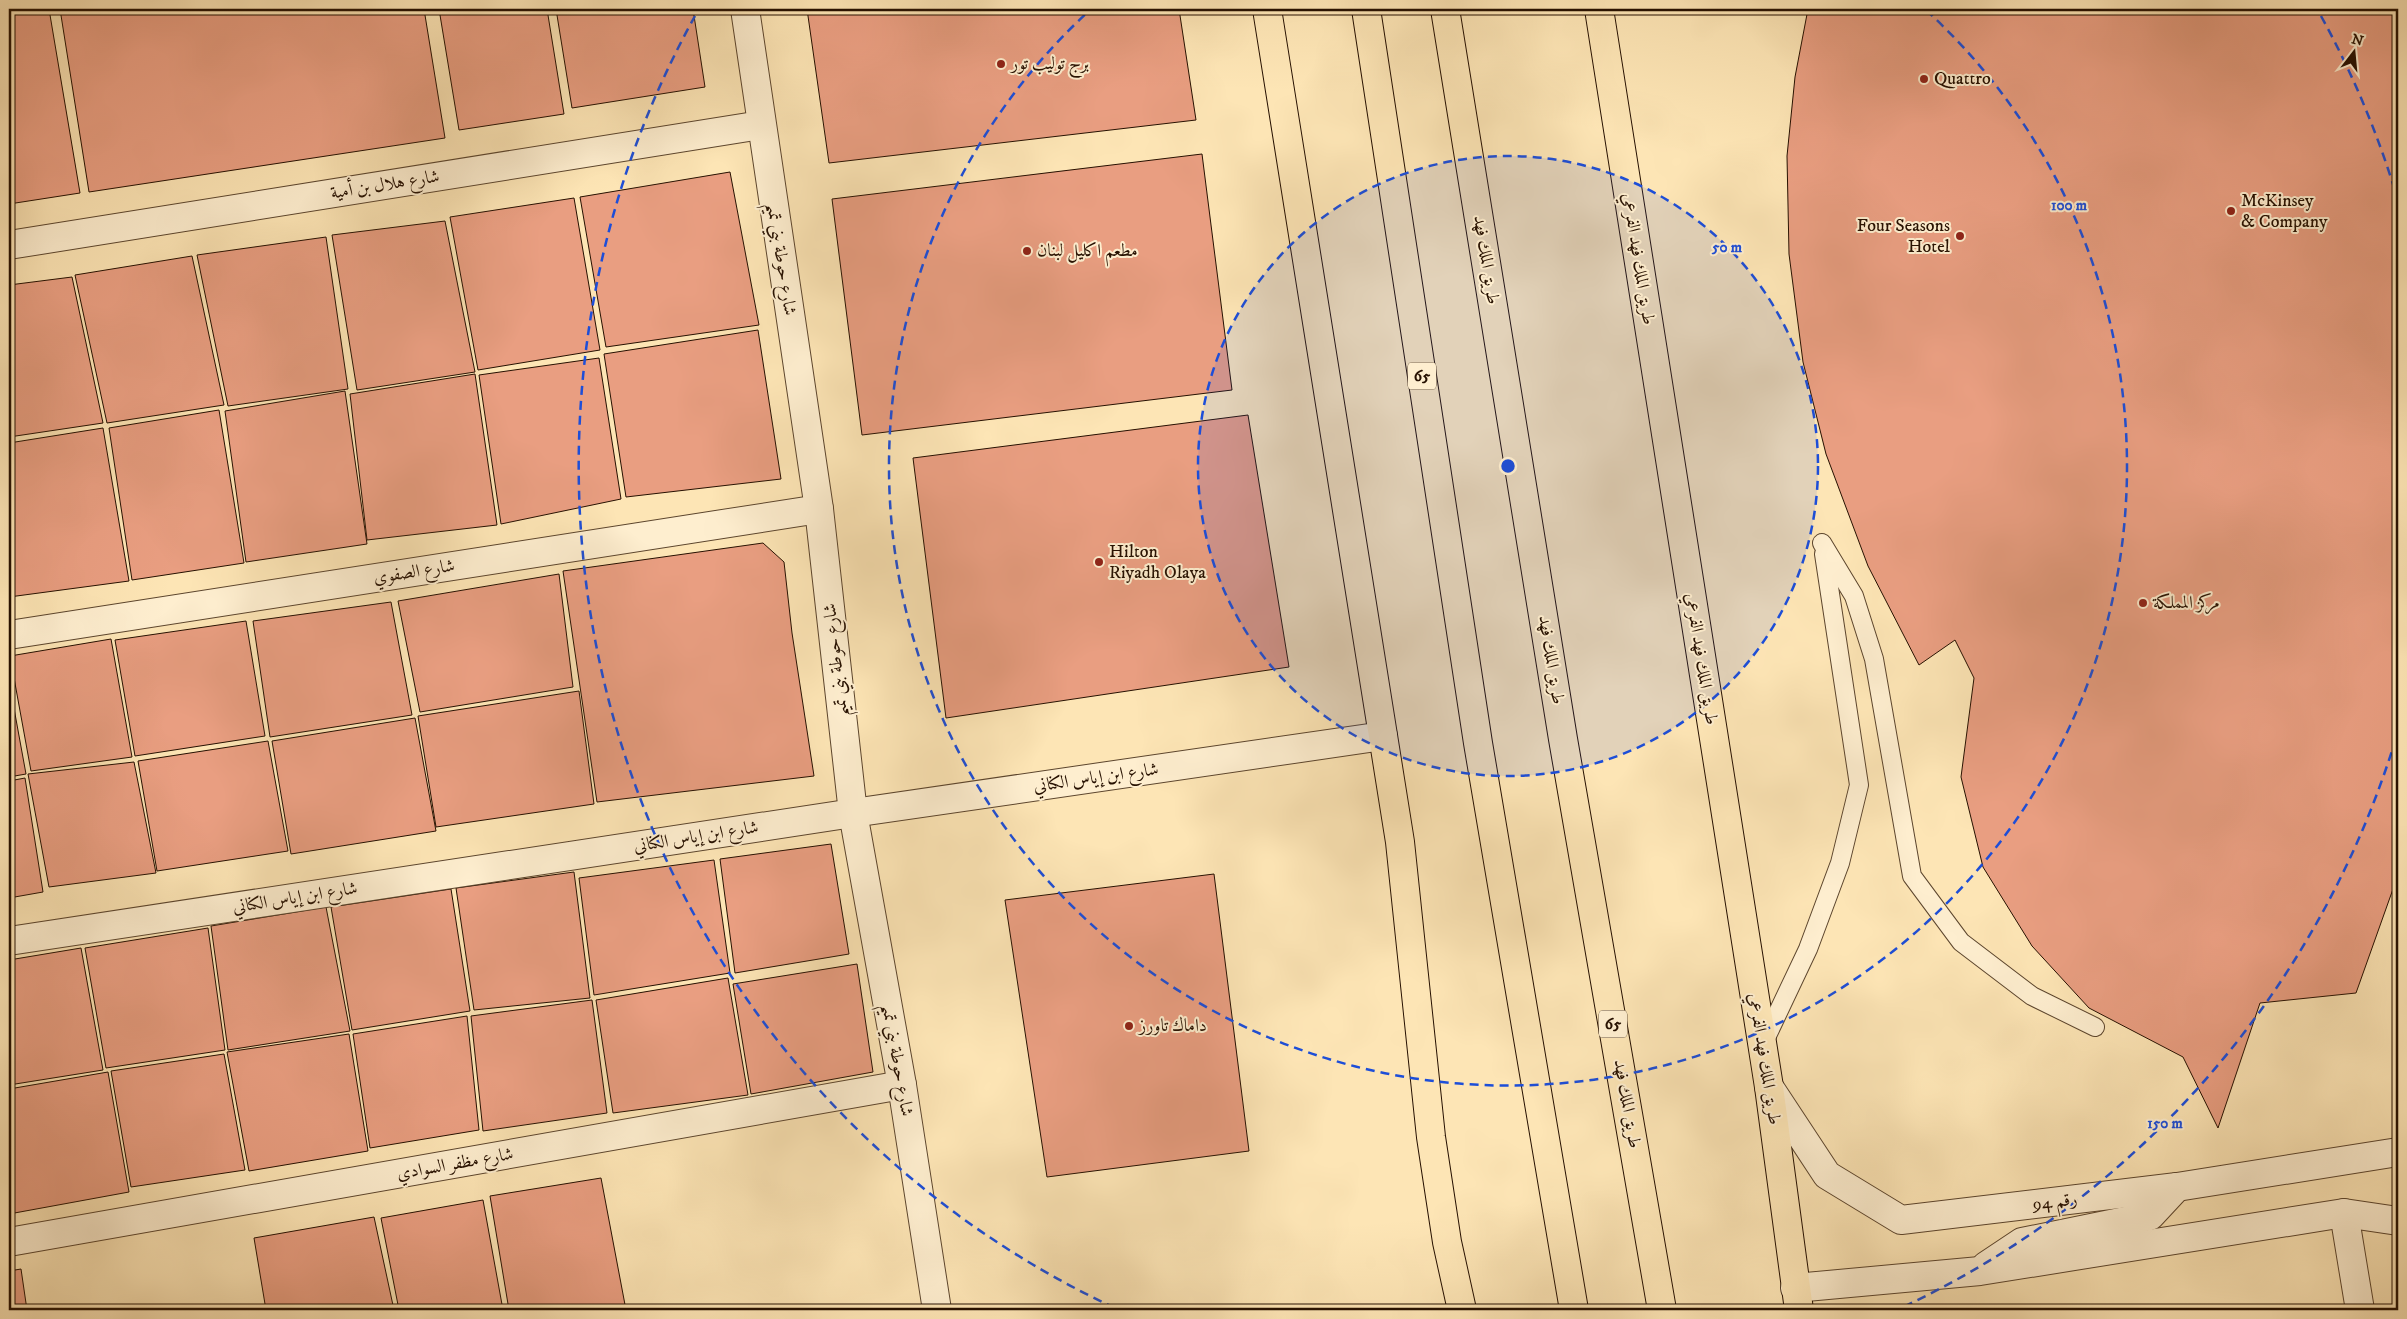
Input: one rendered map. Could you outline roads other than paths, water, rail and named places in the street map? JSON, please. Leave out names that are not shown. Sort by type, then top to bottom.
[{"type":"main road","points":[[1267,9],[1400,842],[1432,1137],[1447,1242],[1462,1310]]},
{"type":"main road","name":"65","points":[[1366,9],[1478,743],[1574,1310]]},
{"type":"main road","name":"طريق الملك فهد","points":[[1446,9],[1563,739],[1662,1310]]},
{"type":"main road","name":"طريق الملك فهد الفرعي","points":[[1600,9],[1769,1086],[1797,1299]]},
{"type":"street","name":"شارع حوطة بني تميم","points":[[746,9],[761,125],[819,509],[853,813],[902,1086],[937,1310]]},
{"type":"street","name":"شارع هلال بن أمية","points":[[9,245],[761,125]]},
{"type":"street","name":"شارع الصفوي","points":[[9,635],[819,509]]},
{"type":"street","name":"شارع ابن إياس الكناني","points":[[9,941],[853,813],[1383,736]]},
{"type":"street","name":"شارع مظفر السوادي","points":[[9,1242],[902,1086]]},
{"type":"street","name":"رقم 94","points":[[1769,1086],[1827,1174],[1901,1220],[2177,1187],[2398,1152]]},
{"type":"street","points":[[1980,1271],[2022,1242],[2150,1216],[2177,1187]]},
{"type":"street","points":[[1797,1299],[2344,1213],[2398,1221]]},
{"type":"street","points":[[2344,1213],[2360,1310]]},
{"type":"lane","points":[[1762,1045],[1814,932],[1840,864],[1859,785],[1822,543],[1854,596],[1874,659],[1912,876],[1961,942],[2032,996],[2095,1027]]},
{"type":"place","name":"برج توليب تور","points":[[1001,64]]},
{"type":"place","name":"Quattro","points":[[1924,79]]},
{"type":"place","name":"McKinsey & Company","points":[[2231,211]]},
{"type":"place","name":"Four Seasons Hotel","points":[[1960,236]]},
{"type":"place","name":"مطعم اكليل لبنان","points":[[1027,251]]},
{"type":"place","name":"Hilton Riyadh Olaya","points":[[1099,562]]},
{"type":"place","name":"مركز المملكة","points":[[2143,603]]},
{"type":"place","name":"داماك تاورز","points":[[1129,1026]]}]
